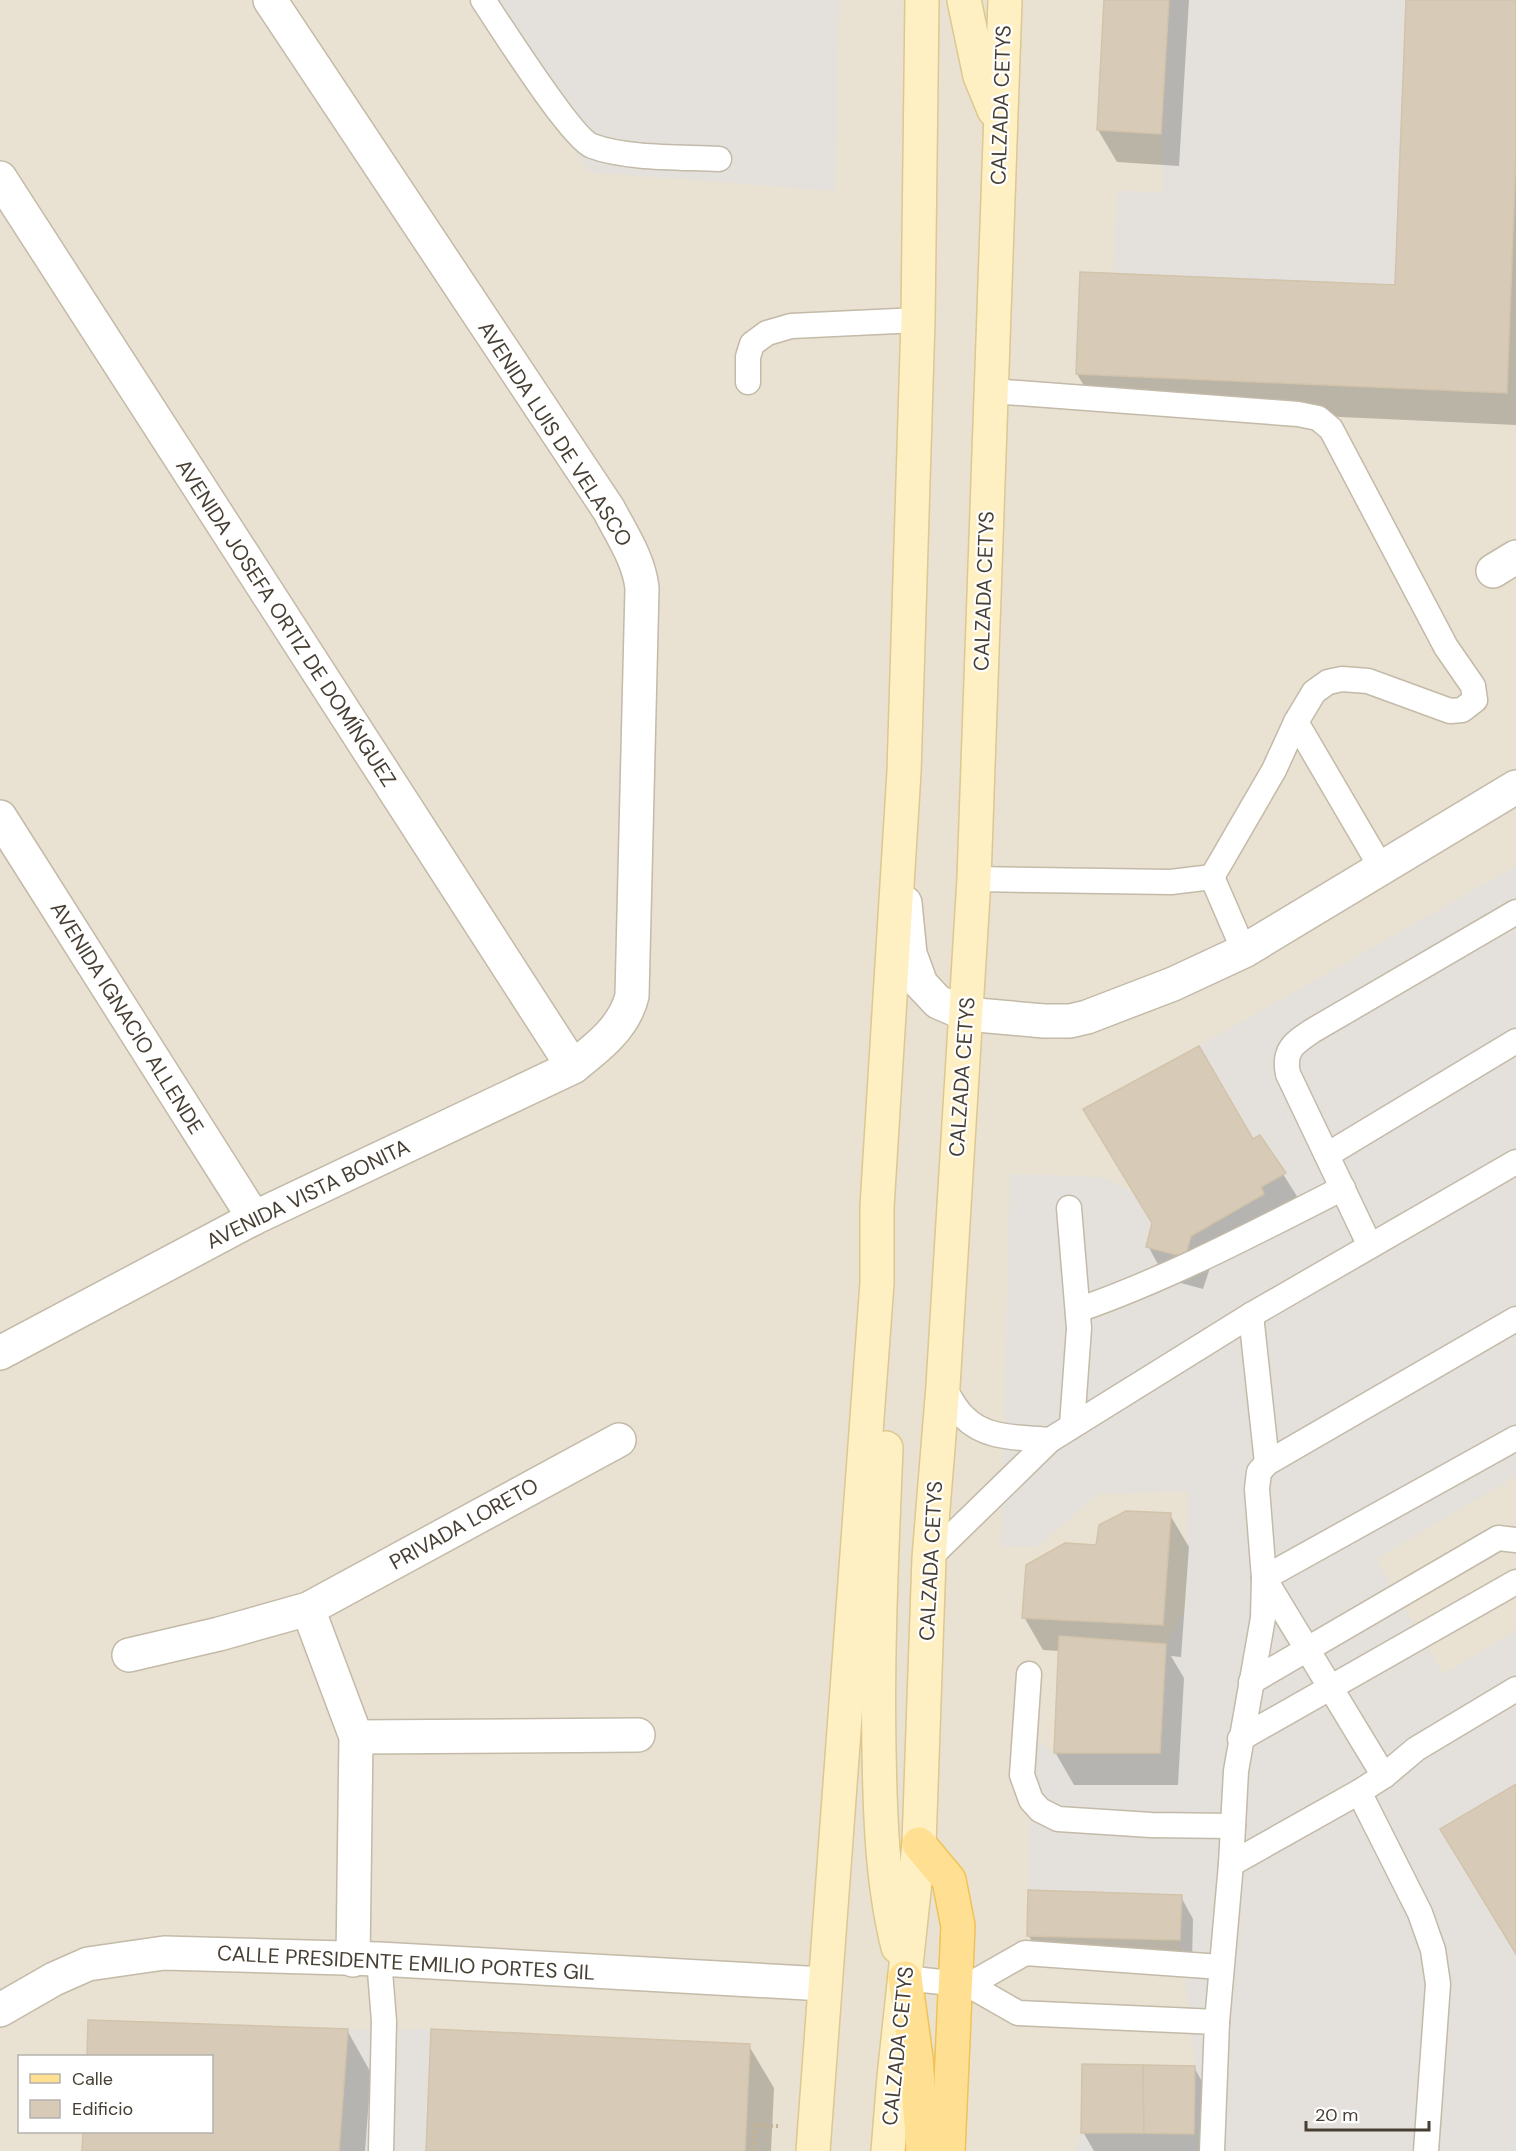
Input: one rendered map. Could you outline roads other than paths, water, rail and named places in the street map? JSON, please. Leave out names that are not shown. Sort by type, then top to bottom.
[{"type":"main road","points":[[813,2151],[877,1283],[877,1207],[904,772],[918,320],[922,0]]},
{"type":"main road","points":[[964,0],[980,76],[1000,123]]},
{"type":"main road","name":"CALZADA CETYS","points":[[888,2151],[919,1844],[929,1558],[974,879],[1005,0]]},
{"type":"main road","points":[[877,1283],[886,1313],[889,1346],[878,1665],[880,1793],[885,1864],[894,1931],[905,1978],[916,2058],[923,2151]]},
{"type":"main road","points":[[919,1844],[949,1880],[958,1926],[962,1984],[948,2151]]},
{"type":"street","name":"AVENIDA LUIS DE VELASCO","points":[[270,0],[609,510],[633,556],[640,576],[642,600],[634,976],[629,1008],[624,1020],[613,1031]]},
{"type":"street","name":"AVENIDA JOSEFA ORTIZ DE DOMÍNGUEZ","points":[[0,178],[573,1067]]},
{"type":"street","points":[[904,772],[909,847],[905,902],[910,954],[921,984],[938,1002],[966,1014],[1044,1021],[1070,1021],[1087,1017],[1173,984],[1244,951],[1516,787]]},
{"type":"street","name":"AVENIDA IGNACIO ALLENDE","points":[[0,817],[254,1218]]},
{"type":"street","name":"AVENIDA VISTA BONITA","points":[[0,1353],[254,1218],[573,1067],[613,1031]]},
{"type":"street","name":"PRIVADA LORETO","points":[[129,1655],[219,1634],[308,1609],[619,1440]]},
{"type":"street","points":[[308,1609],[356,1737],[366,1959]]},
{"type":"street","points":[[356,1737],[639,1735]]},
{"type":"street","name":"CALLE PRESIDENTE EMILIO PORTES GIL","points":[[0,2010],[54,1979],[87,1964],[164,1953],[366,1959],[824,1984]]},
{"type":"lane","points":[[483,0],[550,98],[577,134],[589,145],[604,150],[641,155],[719,159]]},
{"type":"lane","points":[[748,382],[748,357],[752,344],[766,333],[791,326],[918,320]]},
{"type":"lane","points":[[992,391],[1298,414],[1318,418],[1331,429],[1446,647],[1473,686],[1475,700],[1462,711],[1450,711],[1368,681],[1342,678],[1328,682],[1314,692],[1296,722],[1274,770],[1212,877]]},
{"type":"lane","points":[[1296,722],[1382,869]]},
{"type":"lane","points":[[974,879],[1171,882],[1212,877]]},
{"type":"lane","points":[[1212,877],[1244,951]]},
{"type":"lane","points":[[1370,1246],[1288,1074],[1286,1059],[1295,1043],[1312,1031],[1516,912]]},
{"type":"lane","points":[[1327,1155],[1516,1041]]},
{"type":"lane","points":[[929,1558],[1050,1440],[1072,1425],[1251,1315],[1516,1162]]},
{"type":"lane","points":[[1078,1310],[1116,1297],[1217,1252],[1343,1188]]},
{"type":"lane","points":[[1070,1208],[1079,1352],[1072,1425]]},
{"type":"lane","points":[[1251,1315],[1267,1463]]},
{"type":"lane","points":[[1212,2151],[1217,2022],[1236,1771],[1263,1618],[1264,1578],[1257,1489],[1259,1472],[1267,1463],[1516,1319]]},
{"type":"lane","points":[[942,1386],[964,1417],[978,1428],[1010,1437],[1050,1440]]},
{"type":"lane","points":[[1264,1578],[1516,1438]]},
{"type":"lane","points":[[1251,1682],[1498,1538],[1516,1540]]},
{"type":"lane","points":[[1264,1578],[1384,1776]]},
{"type":"lane","points":[[1240,1739],[1516,1582]]},
{"type":"lane","points":[[1029,1674],[1022,1775],[1031,1800],[1040,1810],[1058,1819],[1150,1825],[1233,1826]]},
{"type":"lane","points":[[1230,1864],[1359,1792],[1384,1776],[1416,1749],[1516,1689]]},
{"type":"lane","points":[[1359,1792],[1420,1913],[1433,1950],[1438,1984],[1426,2151]]},
{"type":"lane","points":[[962,1984],[1025,1953],[1221,1967]]},
{"type":"lane","points":[[366,1959],[384,2021],[381,2151]]},
{"type":"lane","points":[[905,1978],[962,1984],[1018,2013],[1217,2022]]}]
